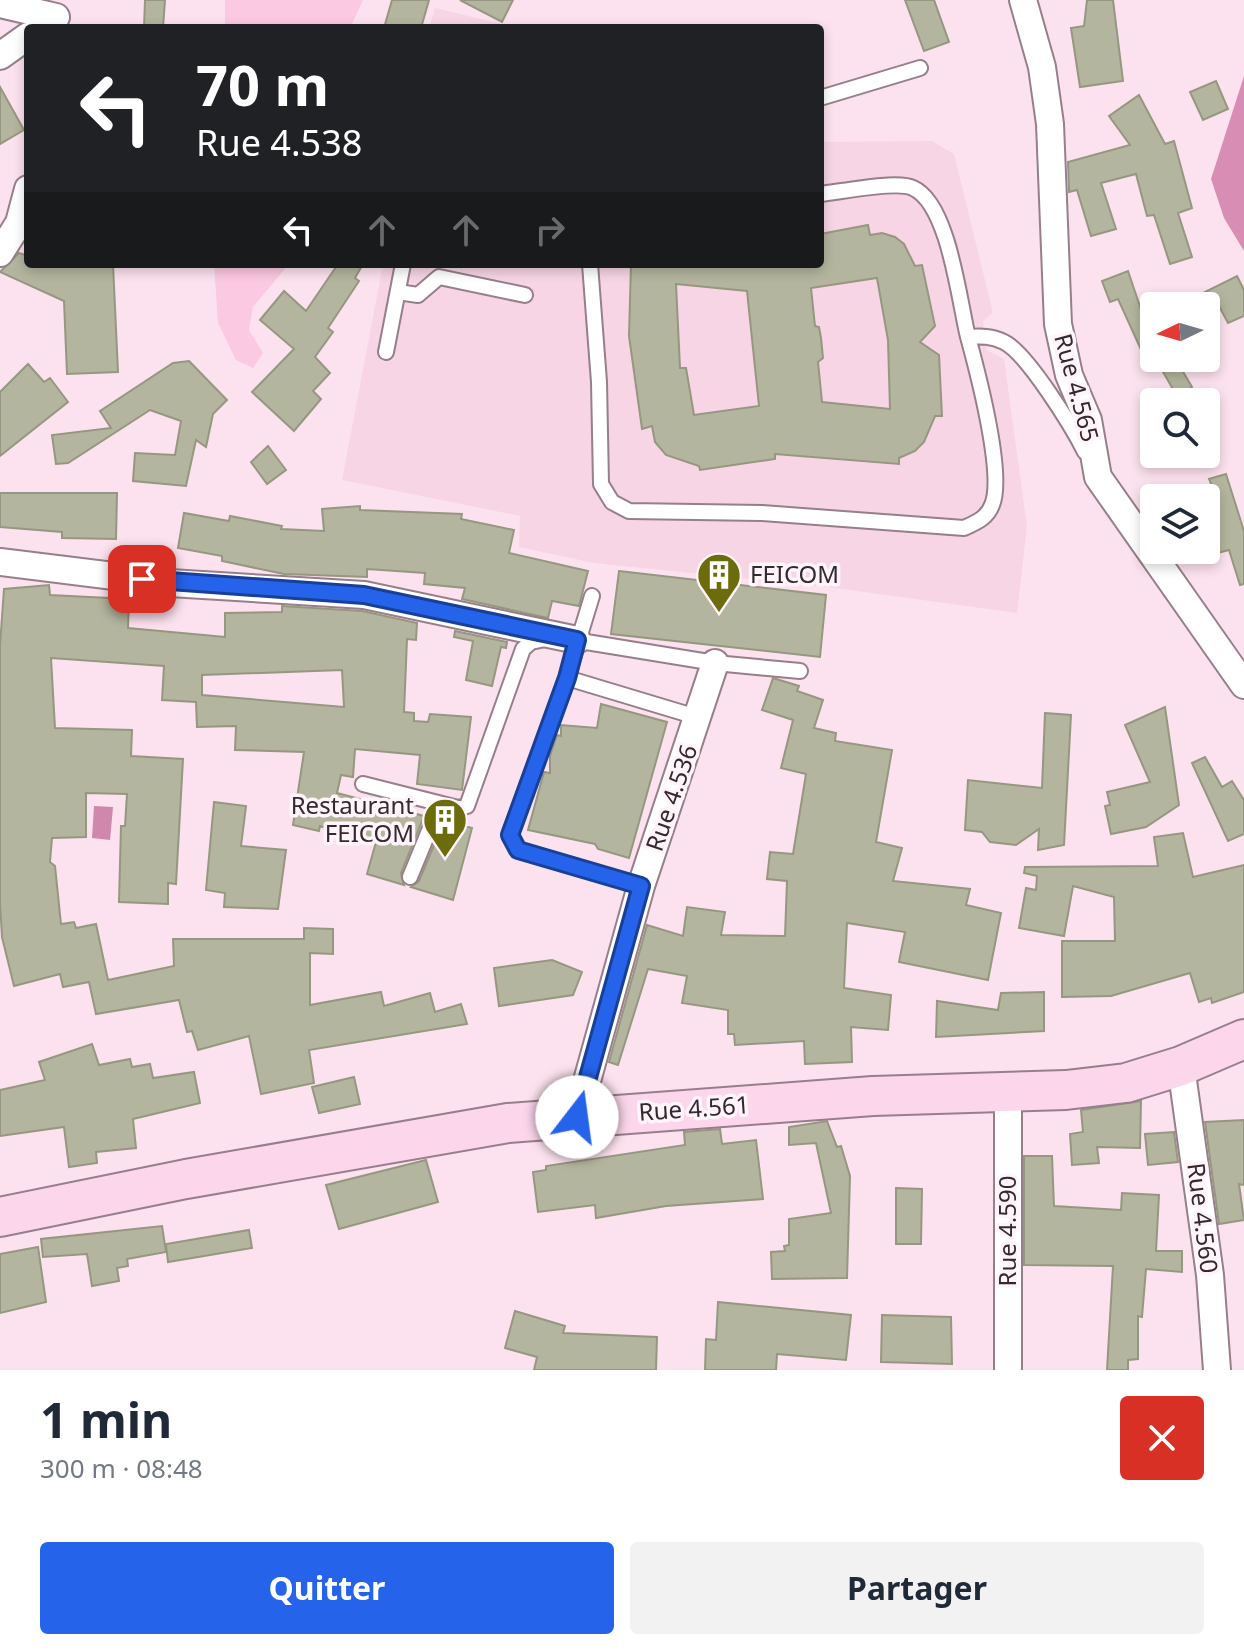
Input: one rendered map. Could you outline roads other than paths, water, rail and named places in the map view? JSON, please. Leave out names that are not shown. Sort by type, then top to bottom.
[{"type":"main road","name":"Rue 4.561","points":[[0,1217],[186,1179],[508,1123],[873,1096],[1008,1092],[1126,1083],[1181,1066],[1244,1039]]},
{"type":"street","name":"Rue 4.565","points":[[1023,0],[1042,67],[1050,124],[1058,324],[1069,375],[1088,420],[1098,477],[1244,685]]},
{"type":"street","points":[[0,4],[52,18]]},
{"type":"street","points":[[0,56],[24,39]]},
{"type":"street","points":[[0,253],[19,223],[24,204]]},
{"type":"street","points":[[0,562],[198,585],[364,595],[577,640]]},
{"type":"street","name":"Rue 4.536","points":[[577,1117],[641,886],[700,718],[715,663]]},
{"type":"street","name":"Rue 4.560","points":[[1181,1066],[1210,1275],[1217,1370]]},
{"type":"street","name":"Rue 4.590","points":[[1008,1092],[1008,1370]]},
{"type":"lane","points":[[824,97],[920,68]]},
{"type":"lane","points":[[590,268],[598,360],[601,484],[612,502],[629,511],[762,513],[964,528],[983,520],[997,490],[981,384],[945,236],[929,199],[911,186],[824,194]]},
{"type":"lane","points":[[386,352],[402,268]]},
{"type":"lane","points":[[398,292],[418,295],[439,277],[525,295]]},
{"type":"lane","points":[[968,337],[986,335],[1008,343],[1064,411],[1098,477]]},
{"type":"lane","points":[[592,596],[567,678],[510,835],[512,844],[518,850],[641,886]]},
{"type":"lane","points":[[363,784],[440,804],[467,806],[523,649],[541,639],[577,640],[715,663],[800,671]]},
{"type":"lane","points":[[567,678],[700,718]]},
{"type":"lane","points":[[410,877],[440,804]]},
{"type":"place","name":"FEICOM","points":[[719,614]]},
{"type":"place","name":"Restaurant FEICOM","points":[[445,859]]}]
